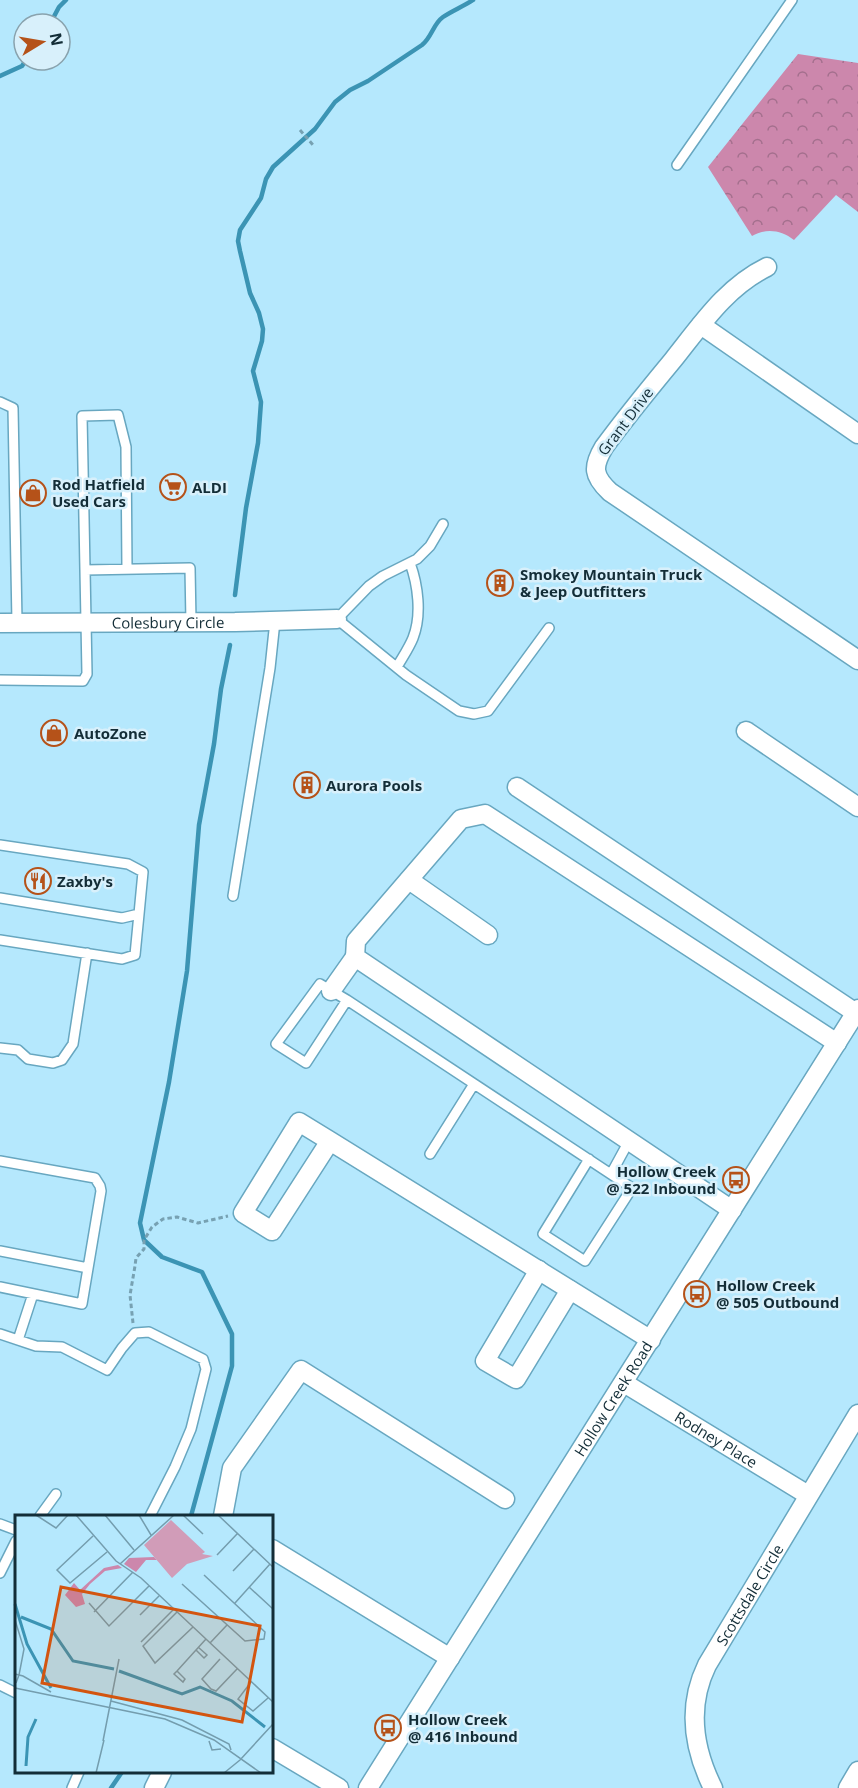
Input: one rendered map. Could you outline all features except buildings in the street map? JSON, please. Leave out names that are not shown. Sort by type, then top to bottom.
[{"type":"street","points":[[767,267],[738,285],[722,299],[700,325],[858,434]]},
{"type":"street","name":"Grant Drive","points":[[700,325],[604,447],[597,459],[596,472],[599,482],[610,492],[858,660]]},
{"type":"street","name":"Colesbury Circle","points":[[8,623],[337,619]]},
{"type":"street","points":[[746,731],[858,807]]},
{"type":"street","points":[[517,787],[857,1011]]},
{"type":"street","points":[[339,996],[356,957],[356,941],[461,819],[485,814],[837,1043]]},
{"type":"street","points":[[409,880],[488,935]]},
{"type":"street","points":[[356,957],[732,1210]]},
{"type":"street","name":"Hollow Creek Road","points":[[368,1788],[857,1011]]},
{"type":"street","points":[[330,1141],[272,1231],[243,1213],[299,1122],[330,1141],[539,1270],[651,1340]]},
{"type":"street","points":[[539,1270],[485,1361],[516,1379],[570,1290]]},
{"type":"street","points":[[223,1515],[232,1468],[301,1370],[505,1499]]},
{"type":"street","name":"Rodney Place","points":[[624,1383],[808,1495]]},
{"type":"street","name":"Scottsdale Circle","points":[[713,1788],[701,1762],[696,1740],[694,1707],[700,1680],[858,1414]]},
{"type":"street","points":[[273,1550],[450,1658]]},
{"type":"street","points":[[273,1749],[339,1788]]},
{"type":"street","points":[[848,1788],[858,1771]]},
{"type":"street","points":[[154,1788],[162,1773]]},
{"type":"lane","points":[[677,165],[792,0]]},
{"type":"lane","points":[[0,402],[13,408],[8,623]]},
{"type":"lane","points":[[0,680],[83,681],[87,674],[81,416],[118,415],[126,447],[127,569]]},
{"type":"lane","points":[[443,524],[430,546],[417,559],[383,576],[369,586],[337,619],[397,667],[459,711],[474,714],[488,711],[549,628]]},
{"type":"lane","points":[[397,667],[414,638],[418,609],[415,577],[410,563]]},
{"type":"lane","points":[[85,570],[190,568],[191,622]]},
{"type":"lane","points":[[233,896],[270,668],[274,621]]},
{"type":"lane","points":[[0,845],[128,864],[143,872],[135,955],[122,959],[0,940]]},
{"type":"lane","points":[[0,898],[122,918],[139,914]]},
{"type":"lane","points":[[0,1048],[18,1050],[28,1059],[53,1063],[62,1060],[73,1044],[87,954]]},
{"type":"lane","points":[[339,996],[306,1063],[276,1044],[320,984],[339,996],[589,1159],[632,1188],[585,1261],[543,1234],[589,1159]]},
{"type":"lane","points":[[430,1154],[474,1084]]},
{"type":"lane","points":[[611,1174],[629,1142]]},
{"type":"lane","points":[[0,1161],[95,1178],[101,1191],[82,1304],[0,1287]]},
{"type":"lane","points":[[0,1251],[88,1268]]},
{"type":"lane","points":[[18,1340],[33,1294]]},
{"type":"lane","points":[[0,1334],[36,1346],[62,1347],[107,1370],[135,1334],[149,1332],[202,1359],[206,1369],[191,1429],[151,1515]]},
{"type":"lane","points":[[41,1515],[57,1494]]},
{"type":"lane","points":[[0,1524],[15,1530]]},
{"type":"lane","points":[[0,1573],[15,1543]]},
{"type":"lane","points":[[0,1685],[15,1693]]},
{"type":"lane","points":[[72,1788],[79,1773]]},
{"type":"path","points":[[300,130],[313,145]]},
{"type":"path","points":[[135,1334],[130,1295],[136,1258],[144,1249],[144,1240],[152,1227],[163,1219],[177,1217],[198,1223],[243,1213]]},
{"type":"green space","points":[[798,54],[858,63],[858,212],[836,195],[794,240],[773,231],[752,236],[708,167]]},
{"type":"waterway","points":[[56,12],[66,0]]},
{"type":"waterway","points":[[235,595],[246,508],[258,443],[261,402],[253,371],[262,341],[263,329],[250,293],[240,251],[238,241],[240,230],[261,198],[266,179],[273,167],[315,129],[335,102],[350,90],[368,81],[422,45],[440,20],[473,0]]},
{"type":"waterway","points":[[0,76],[12,71]]},
{"type":"waterway","points":[[191,1515],[232,1366],[232,1334],[202,1272],[162,1257],[144,1240],[140,1223],[169,1082],[187,971],[199,825],[230,645]]},
{"type":"waterway","points":[[111,1788],[121,1773]]},
{"type":"place","name":"ALDI","points":[[173,487]]},
{"type":"place","name":"Rod Hatfield Used Cars","points":[[33,493]]},
{"type":"place","name":"Smokey Mountain Truck & Jeep Outfitters","points":[[500,583]]},
{"type":"place","name":"AutoZone","points":[[54,733]]},
{"type":"place","name":"Aurora Pools","points":[[307,785]]},
{"type":"place","name":"Zaxby's","points":[[38,881]]},
{"type":"place","name":"Hollow Creek @ 522 Inbound","points":[[736,1180]]},
{"type":"place","name":"Hollow Creek @ 505 Outbound","points":[[697,1294]]},
{"type":"place","name":"Hollow Creek @ 416 Inbound","points":[[388,1728]]}]
